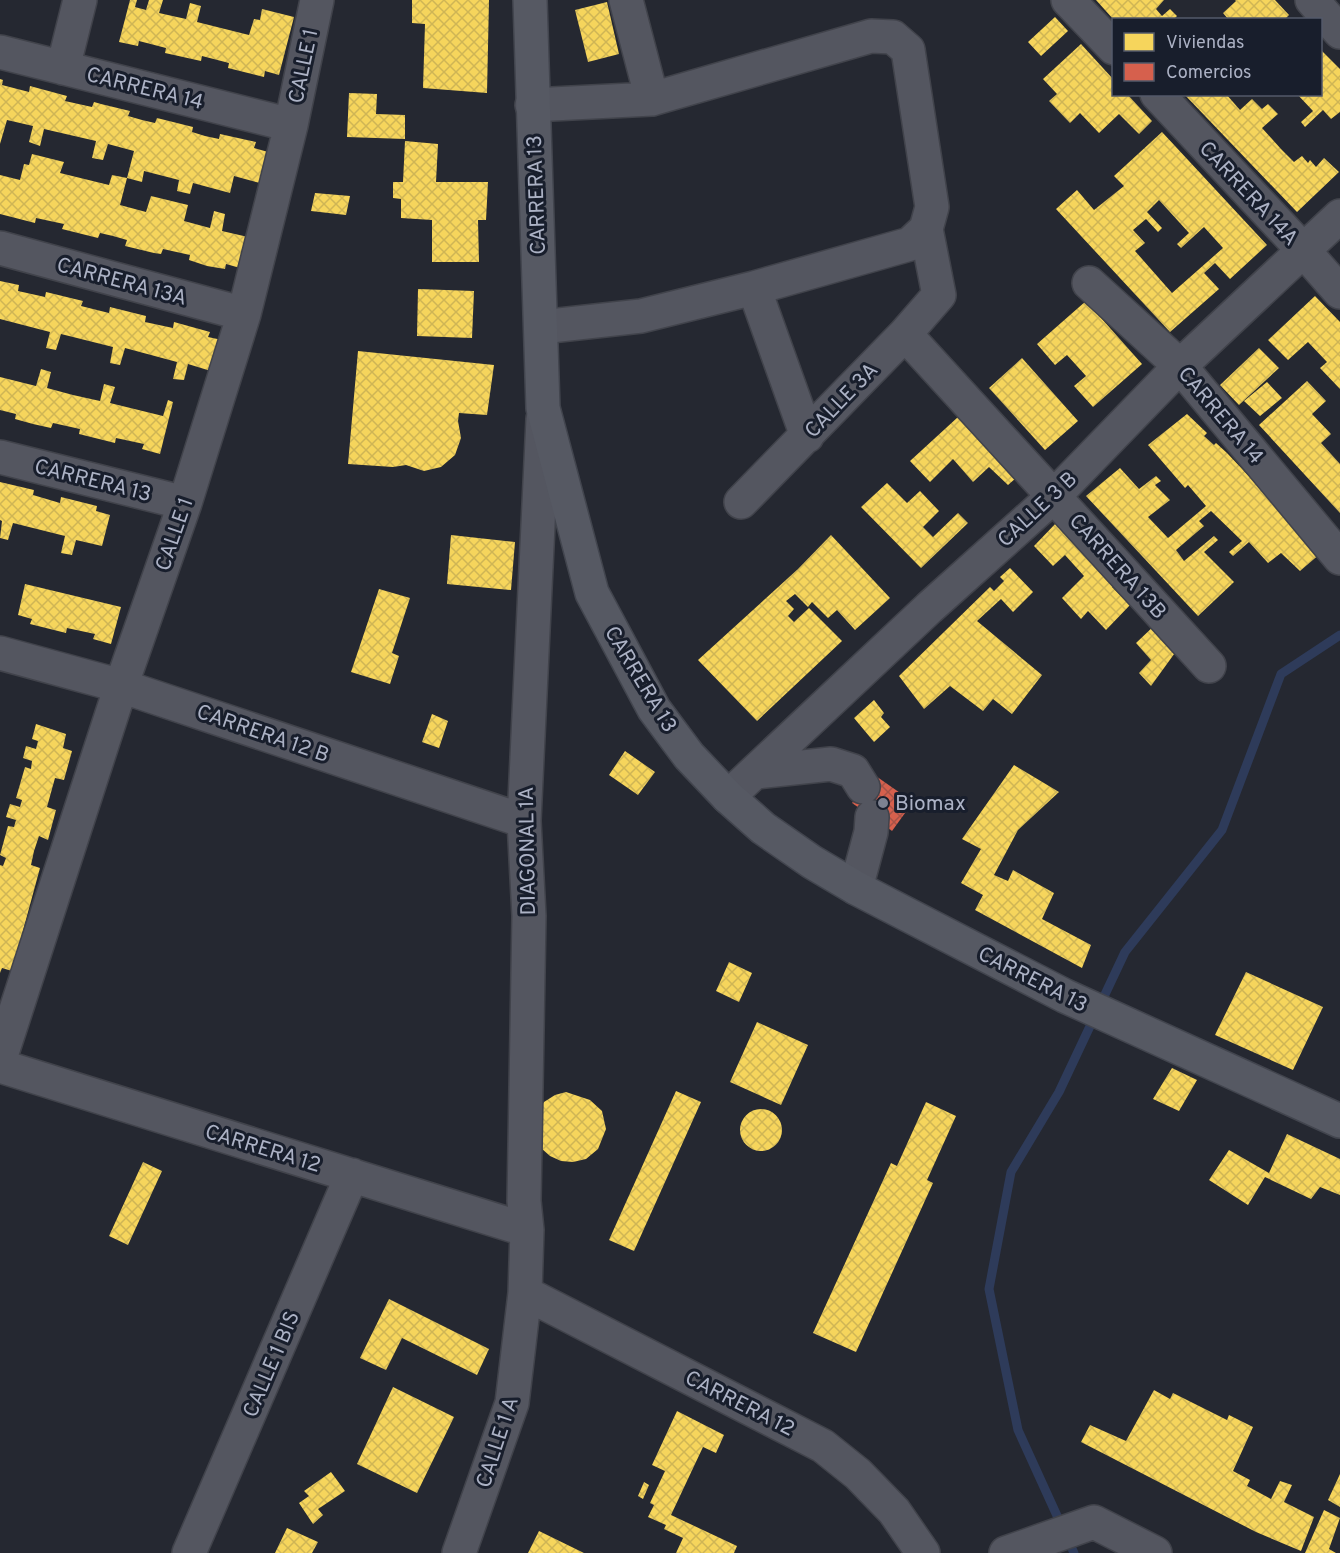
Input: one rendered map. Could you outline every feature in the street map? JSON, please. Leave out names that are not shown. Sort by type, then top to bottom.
[{"type":"main road","name":"CARRERA 13","points":[[530,0],[543,408],[592,593],[654,709],[690,756],[728,797],[763,828],[812,862],[856,888],[1065,996],[1340,1121]]},
{"type":"street","points":[[63,68],[80,0]]},
{"type":"street","name":"CALLE 1","points":[[0,1059],[121,686],[185,503],[244,314],[291,125],[317,0]]},
{"type":"street","points":[[626,0],[652,99]]},
{"type":"street","points":[[1068,0],[1112,47]]},
{"type":"street","points":[[1312,0],[1340,32]]},
{"type":"street","points":[[532,105],[652,99],[871,36],[893,37],[908,50],[932,207],[926,229],[910,244],[754,288],[641,316],[541,327]]},
{"type":"street","name":"CARRERA 14","points":[[0,52],[291,125]]},
{"type":"street","name":"CARRERA 14A","points":[[1159,96],[1340,292]]},
{"type":"street","name":"CALLE 3 B","points":[[728,797],[929,608],[1054,496],[1180,366],[1340,216]]},
{"type":"street","name":"CALLE 3A","points":[[741,502],[905,334],[939,295],[926,229]]},
{"type":"street","name":"CARRERA 13A","points":[[0,248],[244,314]]},
{"type":"street","name":"CARRERA 14","points":[[1089,283],[1180,366],[1340,558]]},
{"type":"street","points":[[754,288],[807,436]]},
{"type":"street","name":"CARRERA 13B","points":[[905,334],[1209,666]]},
{"type":"street","name":"DIAGONAL 1A","points":[[525,1293],[527,1230],[524,1201],[529,916],[524,821],[543,408]]},
{"type":"street","name":"CARRERA 13","points":[[0,456],[185,503]]},
{"type":"street","name":"CARRERA 12 B","points":[[0,653],[121,686],[524,821]]},
{"type":"street","points":[[757,772],[831,764],[853,771],[868,802],[871,832],[856,888]]},
{"type":"street","name":"CARRERA 12","points":[[0,1066],[527,1230]]},
{"type":"street","name":"CALLE 1 BIS","points":[[189,1553],[352,1175]]},
{"type":"street","name":"CARRERA 12","points":[[525,1293],[823,1446],[858,1474],[894,1511],[923,1553]]},
{"type":"street","name":"CALLE 1 A","points":[[459,1553],[513,1403],[525,1293]]},
{"type":"street","points":[[1006,1553],[1094,1522],[1155,1553]]},
{"type":"building: Viviendas","points":[[130,0],[137,0],[135,7],[146,10],[149,0],[163,0],[159,13],[186,19],[190,3],[201,6],[197,22],[249,35],[254,19],[260,20],[262,9],[294,17],[279,75],[265,71],[264,77],[228,68],[229,63],[202,56],[201,61],[165,53],[166,48],[139,41],[138,46],[119,42]]},
{"type":"building: Viviendas","points":[[412,0],[489,0],[487,93],[423,88],[425,24],[412,23]]},
{"type":"building: Viviendas","points":[[1096,0],[1164,0],[1156,9],[1162,16],[1170,9],[1177,16],[1175,18],[1112,18]]},
{"type":"building: Viviendas","points":[[1275,0],[1289,15],[1286,18],[1227,18],[1223,13],[1236,1]]},
{"type":"building: Viviendas","points":[[607,2],[619,54],[588,62],[575,10]]},
{"type":"building: Viviendas","points":[[1055,17],[1068,31],[1041,56],[1028,42]]},
{"type":"building: Viviendas","points":[[1081,44],[1112,78],[1112,96],[1129,96],[1152,121],[1139,134],[1119,114],[1099,133],[1080,113],[1070,123],[1049,101],[1057,94],[1043,79]]},
{"type":"building: Viviendas","points":[[1322,51],[1340,69],[1340,112],[1331,119],[1323,110],[1305,127],[1301,122],[1313,111],[1299,96],[1322,96]]},
{"type":"building: Viviendas","points":[[0,79],[3,80],[2,85],[29,92],[30,86],[67,96],[65,101],[92,107],[94,102],[130,111],[128,116],[142,120],[155,123],[157,118],[193,127],[192,132],[205,136],[219,139],[220,134],[256,142],[254,148],[268,152],[260,183],[234,176],[230,193],[193,183],[190,194],[177,191],[179,180],[144,171],[142,182],[127,178],[134,151],[108,144],[103,160],[92,158],[96,141],[44,129],[40,146],[29,142],[33,126],[7,120],[0,144]]},
{"type":"building: Viviendas","points":[[349,93],[377,94],[376,114],[405,115],[405,139],[347,137]]},
{"type":"building: Viviendas","points":[[1186,96],[1228,96],[1240,110],[1252,99],[1262,109],[1268,104],[1278,114],[1262,128],[1294,162],[1302,156],[1316,167],[1324,158],[1339,172],[1297,212]]},
{"type":"building: Viviendas","points":[[1162,132],[1267,245],[1230,279],[1215,263],[1204,273],[1219,289],[1170,332],[1056,209],[1077,190],[1094,210],[1124,186],[1114,176]],"holes":[[[1159,200],[1189,233],[1177,244],[1181,248],[1204,227],[1223,248],[1172,293],[1135,251],[1145,243],[1133,230],[1146,219],[1158,232],[1162,228],[1147,212]]]},
{"type":"building: Viviendas","points":[[405,141],[438,144],[436,182],[488,182],[486,220],[478,220],[479,262],[432,262],[432,220],[401,218],[401,199],[393,198],[393,182],[403,182]]},
{"type":"building: Viviendas","points":[[32,154],[64,162],[60,173],[109,185],[112,175],[127,178],[120,205],[146,212],[151,196],[188,205],[184,221],[210,228],[214,211],[225,214],[222,231],[248,237],[240,268],[226,264],[225,269],[207,266],[189,260],[190,255],[163,249],[161,254],[154,253],[125,246],[127,240],[113,236],[100,233],[98,238],[62,229],[64,224],[36,218],[35,223],[0,214],[0,175],[20,180],[24,164],[29,165]]},
{"type":"building: Viviendas","points":[[315,193],[350,196],[346,215],[311,211]]},
{"type":"building: Viviendas","points":[[0,281],[19,285],[18,291],[45,297],[46,292],[83,301],[81,306],[109,313],[110,307],[146,316],[145,322],[173,328],[174,322],[210,332],[208,337],[222,340],[214,372],[188,364],[184,380],[173,379],[177,362],[125,348],[120,365],[110,363],[113,347],[61,334],[56,350],[46,348],[50,332],[0,319]]},
{"type":"building: Viviendas","points":[[418,289],[474,291],[472,338],[417,336]]},
{"type":"building: Viviendas","points":[[1315,296],[1340,322],[1340,389],[1320,368],[1327,362],[1308,342],[1288,360],[1268,340]]},
{"type":"building: Viviendas","points":[[1086,301],[1142,364],[1093,407],[1074,386],[1086,376],[1067,355],[1055,365],[1037,344]]},
{"type":"building: Viviendas","points":[[1259,348],[1279,368],[1239,405],[1220,385]]},
{"type":"building: Viviendas","points":[[358,351],[494,365],[487,415],[459,413],[461,438],[455,455],[441,467],[424,471],[406,465],[393,467],[348,464]]},
{"type":"building: Viviendas","points":[[1022,358],[1078,421],[1045,450],[989,388]]},
{"type":"building: Viviendas","points":[[41,369],[51,372],[47,388],[73,395],[100,401],[104,384],[115,387],[110,403],[163,416],[168,400],[173,402],[160,454],[142,449],[144,444],[116,438],[115,443],[79,434],[80,429],[53,423],[51,428],[33,424],[15,419],[16,414],[0,410],[0,377],[36,386]]},
{"type":"building: Viviendas","points":[[1307,381],[1326,401],[1312,414],[1331,434],[1321,443],[1340,464],[1340,513],[1259,425]]},
{"type":"building: Viviendas","points":[[1267,382],[1282,398],[1260,416],[1244,401]]},
{"type":"building: Viviendas","points":[[1187,414],[1207,433],[1204,436],[1227,453],[1321,553],[1300,571],[1281,553],[1268,563],[1249,542],[1233,556],[1229,552],[1242,541],[1211,511],[1199,521],[1204,526],[1176,550],[1184,561],[1214,536],[1218,540],[1204,552],[1234,582],[1198,616],[1086,496],[1120,468],[1139,489],[1156,476],[1161,481],[1155,485],[1170,500],[1148,517],[1168,538],[1206,506],[1188,485],[1185,488],[1148,445]]},
{"type":"building: Viviendas","points":[[958,417],[1016,478],[1008,485],[989,467],[973,482],[953,459],[930,482],[910,461]]},
{"type":"building: Viviendas","points":[[0,482],[34,490],[33,495],[60,503],[61,497],[97,506],[96,511],[110,515],[102,546],[76,540],[72,555],[61,553],[65,536],[13,523],[8,540],[0,538],[2,521],[0,520]]},
{"type":"building: Viviendas","points":[[887,483],[907,503],[920,491],[939,511],[923,527],[933,537],[958,513],[968,523],[921,568],[861,507]]},
{"type":"building: Viviendas","points":[[1057,522],[1115,585],[1112,587],[1130,605],[1106,630],[1088,611],[1081,619],[1062,598],[1084,576],[1065,555],[1053,566],[1034,546]]},
{"type":"building: Viviendas","points":[[451,535],[515,542],[511,590],[447,584]]},
{"type":"building: Viviendas","points":[[831,535],[890,598],[855,630],[837,610],[828,618],[812,602],[808,607],[795,594],[786,601],[794,609],[788,616],[794,622],[809,608],[842,641],[757,721],[698,660],[798,569]]},
{"type":"building: Viviendas","points":[[1010,568],[1033,592],[1013,612],[1001,599],[977,621],[1042,675],[1012,714],[993,699],[983,711],[950,686],[924,709],[899,676],[990,587],[994,591],[1004,581],[1000,577]]},
{"type":"building: Viviendas","points":[[25,584],[121,607],[111,644],[93,639],[95,634],[67,628],[66,633],[30,624],[32,619],[18,615]]},
{"type":"building: Viviendas","points":[[379,589],[410,598],[392,653],[399,656],[390,684],[351,672]]},
{"type":"building: Viviendas","points":[[1156,624],[1177,650],[1151,686],[1139,673],[1151,660],[1136,643]]},
{"type":"building: Viviendas","points":[[874,700],[884,713],[881,717],[890,727],[874,742],[854,718]]},
{"type":"building: Viviendas","points":[[432,714],[448,721],[439,748],[422,742]]},
{"type":"building: Viviendas","points":[[36,724],[66,734],[63,748],[72,751],[64,780],[55,778],[47,807],[56,810],[48,840],[39,836],[34,851],[31,865],[40,868],[12,971],[2,968],[0,973],[0,865],[3,866],[6,858],[0,855],[8,826],[14,827],[16,820],[6,817],[10,804],[20,807],[22,800],[16,798],[25,767],[31,769],[32,761],[23,758],[26,746],[36,749],[38,741],[32,739]]},
{"type":"building: Viviendas","points":[[625,751],[655,772],[638,795],[609,775]]},
{"type":"building: Viviendas","points":[[1014,765],[1059,792],[1018,830],[994,875],[1008,881],[1013,870],[1054,893],[1042,919],[1091,945],[1082,968],[975,910],[983,895],[961,883],[981,849],[962,839]]},
{"type":"building: Viviendas","points":[[729,962],[752,973],[739,1002],[716,991]]},
{"type":"building: Viviendas","points":[[1246,972],[1323,1007],[1293,1070],[1215,1035]]},
{"type":"building: Viviendas","points":[[757,1022],[808,1045],[781,1105],[730,1082]]},
{"type":"building: Viviendas","points":[[1172,1068],[1197,1080],[1179,1111],[1153,1099]]},
{"type":"building: Viviendas","points":[[676,1091],[701,1102],[634,1251],[609,1240]]},
{"type":"building: Viviendas","points":[[566,1092],[590,1100],[602,1111],[606,1129],[598,1149],[586,1159],[573,1162],[561,1161],[550,1156],[541,1148],[536,1114],[544,1102],[555,1095]]},
{"type":"building: Viviendas","points":[[926,1102],[956,1116],[927,1180],[933,1183],[856,1352],[813,1333],[891,1163],[897,1166]]},
{"type":"building: Viviendas","points":[[761,1109],[769,1110],[776,1115],[781,1122],[781,1138],[776,1145],[769,1150],[761,1151],[753,1150],[746,1145],[741,1138],[740,1130],[741,1122],[746,1115],[753,1110]]},
{"type":"building: Viviendas","points":[[1287,1134],[1340,1159],[1340,1195],[1320,1187],[1311,1199],[1265,1177],[1248,1205],[1209,1180],[1229,1150],[1269,1173]]},
{"type":"building: Viviendas","points":[[143,1162],[162,1171],[128,1245],[109,1236]]},
{"type":"building: Viviendas","points":[[389,1299],[489,1349],[477,1375],[402,1338],[386,1370],[360,1358]]},
{"type":"building: Viviendas","points":[[393,1387],[454,1417],[417,1493],[357,1464]]},
{"type":"building: Viviendas","points":[[1154,1390],[1170,1399],[1173,1393],[1227,1420],[1229,1415],[1253,1427],[1233,1471],[1250,1480],[1247,1486],[1271,1499],[1280,1481],[1292,1485],[1284,1502],[1314,1517],[1301,1551],[1256,1532],[1081,1442],[1090,1425],[1126,1441]]},
{"type":"building: Viviendas","points":[[677,1411],[724,1435],[716,1453],[703,1447],[671,1515],[737,1546],[734,1553],[676,1553],[683,1538],[664,1529],[666,1525],[648,1517],[654,1505],[650,1503],[665,1471],[652,1465]]},
{"type":"building: Viviendas","points":[[331,1472],[345,1491],[318,1509],[323,1515],[313,1524],[299,1503],[309,1496],[304,1491]]},
{"type":"building: Viviendas","points":[[1340,1474],[1340,1507],[1328,1500]]},
{"type":"building: Viviendas","points":[[644,1482],[649,1485],[643,1499],[638,1496]]},
{"type":"building: Viviendas","points":[[1324,1510],[1340,1518],[1329,1549],[1336,1553],[1305,1553]]},
{"type":"building: Viviendas","points":[[287,1528],[318,1542],[312,1553],[275,1553]]},
{"type":"building: Viviendas","points":[[539,1531],[584,1553],[528,1553]]},
{"type":"building: Comercios","name":"Biomax","points":[[873,774],[913,802],[892,831],[852,803]]},
{"type":"waterway","points":[[1074,1553],[1018,1430],[989,1289],[1011,1172],[1059,1092],[1125,952],[1222,830],[1281,674],[1340,635]]},
{"type":"place","name":"Biomax","points":[[883,803]]}]
